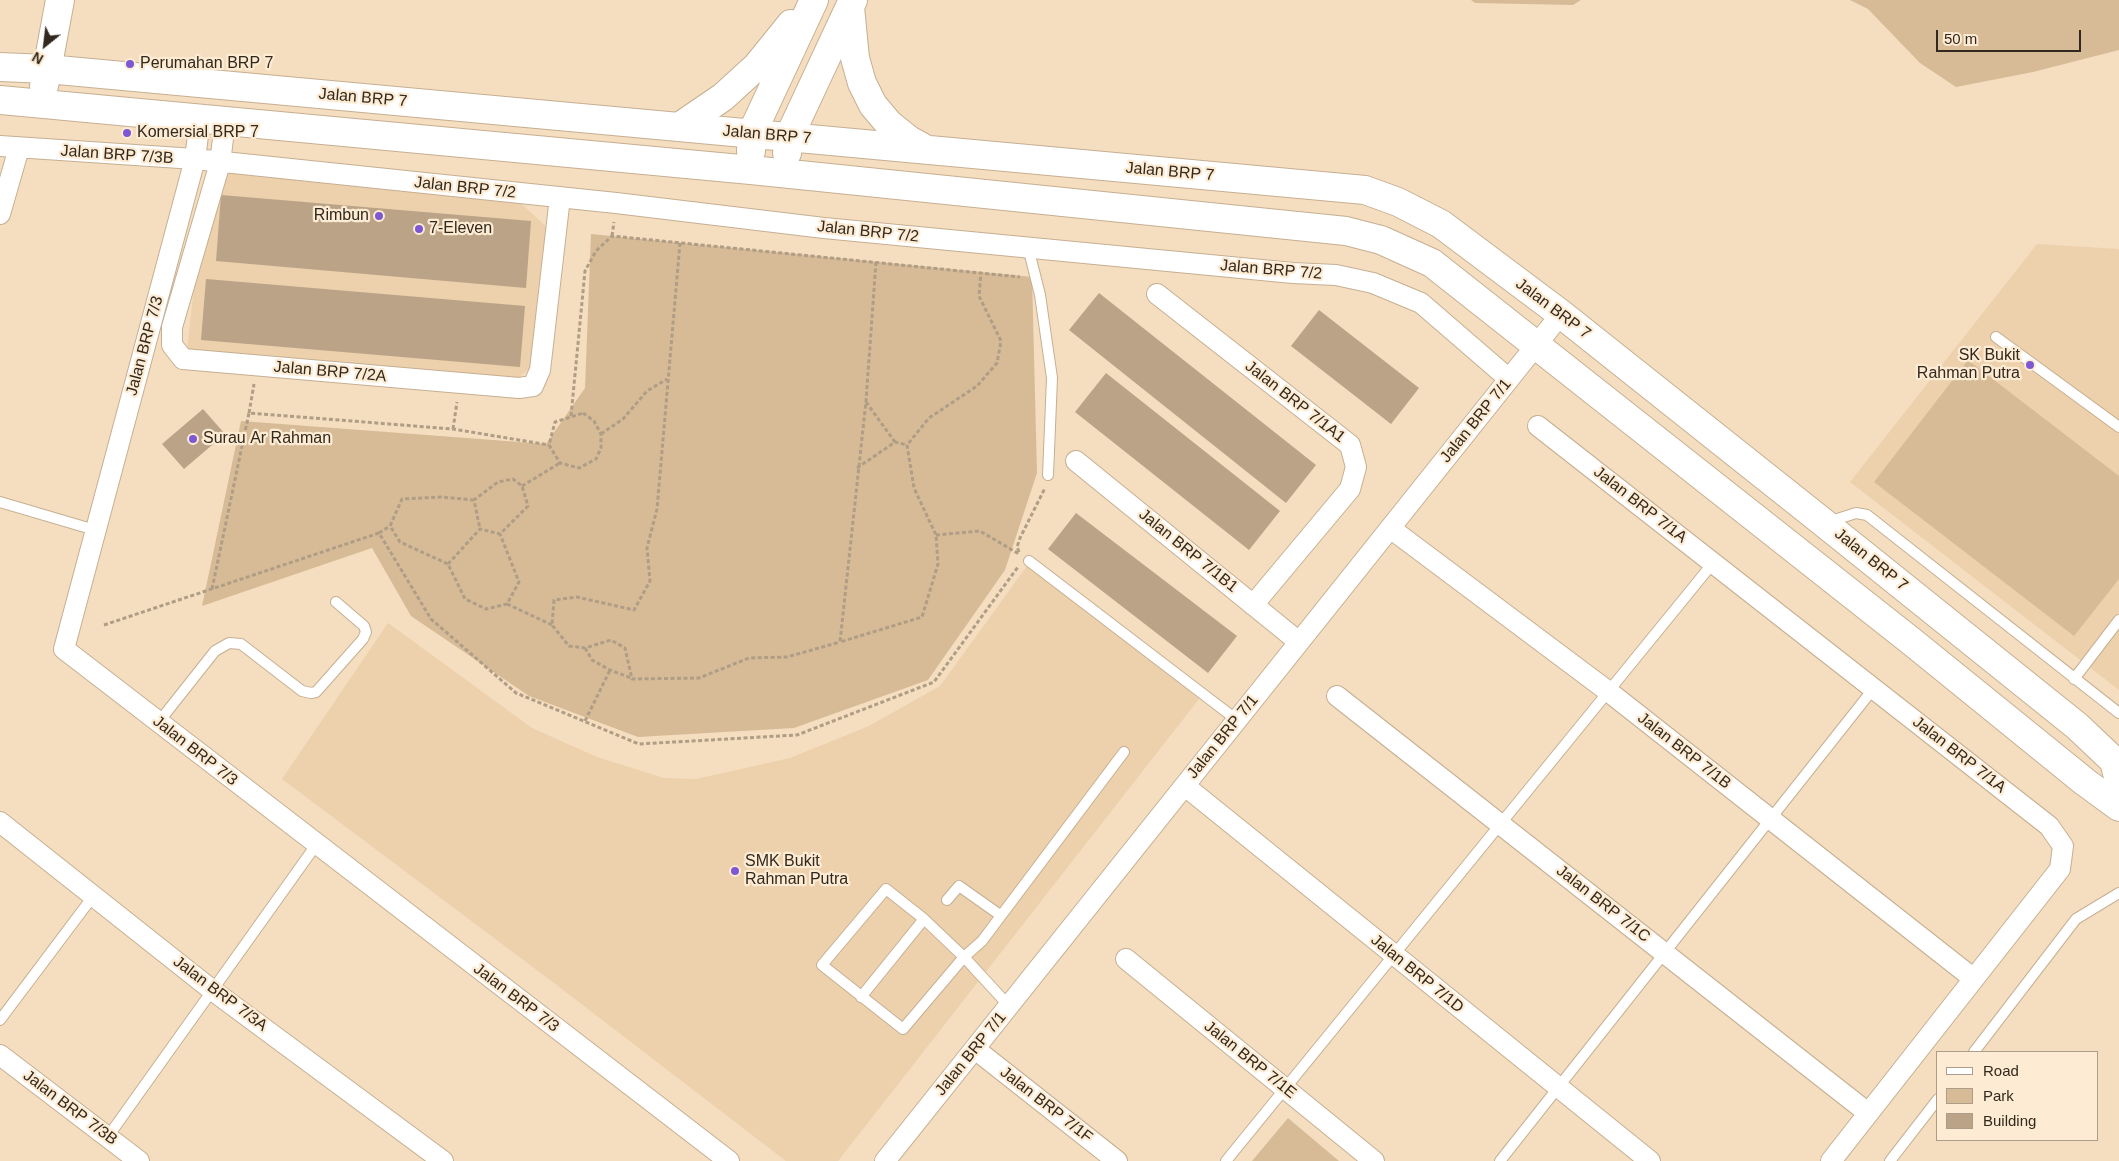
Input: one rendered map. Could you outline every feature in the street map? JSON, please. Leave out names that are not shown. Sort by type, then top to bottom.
[{"type":"main road","points":[[41,105],[60,0]]},
{"type":"main road","points":[[679,127],[723,97],[756,66],[784,34],[808,0]]},
{"type":"main road","points":[[751,170],[752,133],[814,0]]},
{"type":"main road","points":[[785,174],[789,137],[852,3]]},
{"type":"main road","points":[[852,3],[855,58],[862,82],[873,105],[889,124],[908,140],[929,150]]},
{"type":"main road","name":"Jalan BRP 7","points":[[0,66],[1365,190],[1398,202],[1441,224],[1561,314],[1824,523],[2117,758],[2119,794]]},
{"type":"main road","points":[[0,100],[751,170],[1346,231],[1380,240],[1432,263],[1903,635],[2085,782],[2119,807]]},
{"type":"street","name":"Jalan BRP 7/3B","points":[[9,147],[195,160],[212,121]]},
{"type":"street","name":"Jalan BRP 7/2A","points":[[212,121],[220,163],[172,327],[172,345],[183,359],[519,388],[533,386],[540,370],[560,197]]},
{"type":"street","points":[[0,214],[9,147]]},
{"type":"street","name":"Jalan BRP 7/2","points":[[195,160],[560,197],[824,228],[1283,272],[1336,275],[1373,283],[1422,303],[1509,379]]},
{"type":"street","name":"Jalan BRP 7/3","points":[[195,160],[64,649],[316,845],[729,1161]]},
{"type":"street","name":"Jalan BRP 7/1A1","points":[[1157,294],[1350,445],[1356,467],[1350,489],[1253,605]]},
{"type":"street","name":"Jalan BRP 7/1","points":[[885,1161],[1561,314]]},
{"type":"street","name":"Jalan BRP 7/1A","points":[[1538,426],[2049,826],[2063,846],[2060,869],[1831,1161]]},
{"type":"street","name":"Jalan BRP 7/1B1","points":[[1076,461],[1299,642]]},
{"type":"street","name":"Jalan BRP 7/1B","points":[[1390,528],[1609,692],[1974,979]]},
{"type":"street","name":"Jalan BRP 7/1C","points":[[1337,696],[1868,1113]]},
{"type":"street","name":"Jalan BRP 7/1D","points":[[1185,786],[1650,1161]]},
{"type":"street","name":"Jalan BRP 7/3A","points":[[0,822],[212,990],[443,1161]]},
{"type":"street","name":"Jalan BRP 7/1E","points":[[1126,959],[1374,1161]]},
{"type":"street","name":"Jalan BRP 7/1F","points":[[975,1049],[1117,1161]]},
{"type":"street","name":"Jalan BRP 7/3B","points":[[0,1055],[140,1161]]},
{"type":"lane","points":[[1028,247],[1036,279],[1052,378],[1048,475]]},
{"type":"lane","points":[[1996,337],[2119,427]]},
{"type":"lane","points":[[0,502],[95,530]]},
{"type":"lane","points":[[1824,523],[1856,513],[1867,515],[2119,713]]},
{"type":"lane","points":[[1026,560],[1237,720]]},
{"type":"lane","points":[[1226,1161],[1714,563]]},
{"type":"lane","points":[[158,723],[215,651],[229,643],[241,644],[302,691],[316,692],[363,639],[366,632],[364,626],[336,602]]},
{"type":"lane","points":[[2074,679],[2119,620]]},
{"type":"lane","points":[[1500,1161],[1874,688]]},
{"type":"lane","points":[[1009,1006],[964,957],[924,919],[886,889],[822,965],[903,1030],[964,957],[982,941],[1124,752]]},
{"type":"lane","points":[[108,1138],[316,845]]},
{"type":"lane","points":[[947,900],[959,886],[1000,915]]},
{"type":"lane","points":[[1975,1051],[2076,919],[2119,893]]},
{"type":"lane","points":[[0,1020],[94,895]]},
{"type":"lane","points":[[861,997],[924,919]]},
{"type":"lane","points":[[1890,1161],[1936,1102]]},
{"type":"path","points":[[571,416],[585,271],[596,251],[612,236],[1036,279]]},
{"type":"path","points":[[552,625],[554,600],[577,597],[634,610],[650,581],[647,548],[657,509],[680,243]]},
{"type":"path","points":[[840,642],[857,468],[866,401],[876,262]]},
{"type":"path","points":[[585,648],[592,660],[632,679],[699,678],[749,658],[788,657],[922,618],[938,564],[936,535],[914,488],[907,445],[929,418],[977,386],[997,363],[1001,341],[988,317],[980,296],[981,272]]},
{"type":"path","points":[[212,589],[249,414],[257,365]]},
{"type":"path","points":[[601,434],[623,418],[647,391],[668,378]]},
{"type":"path","points":[[453,429],[460,383]]},
{"type":"path","points":[[866,401],[895,442],[907,445]]},
{"type":"path","points":[[583,413],[594,420],[601,434],[601,448],[596,459],[579,468],[560,463],[549,445],[556,422],[583,413]]},
{"type":"path","points":[[249,414],[453,429],[549,445]]},
{"type":"path","points":[[857,468],[895,442]]},
{"type":"path","points":[[522,486],[560,463]]},
{"type":"path","points":[[1019,554],[1020,538],[1045,488],[1048,475]]},
{"type":"path","points":[[104,625],[379,533],[390,526],[402,499],[441,497],[474,500],[498,482],[513,479],[522,486],[528,506],[500,534]]},
{"type":"path","points":[[474,500],[480,529]]},
{"type":"path","points":[[390,526],[400,542],[448,564],[465,599],[486,609],[507,604],[552,625],[569,646],[585,648],[611,640],[625,648],[632,679]]},
{"type":"path","points":[[480,529],[500,534]]},
{"type":"path","points":[[448,564],[480,529]]},
{"type":"path","points":[[379,533],[432,620],[516,692],[639,744],[797,735],[934,682],[1026,560],[980,531],[936,535]]},
{"type":"path","points":[[500,534],[519,582],[507,604]]},
{"type":"path","points":[[585,721],[610,670]]},
{"type":"shaded area","points":[[225,172],[517,200],[548,228],[532,366],[516,380],[187,351],[195,278]]},
{"type":"shaded area","name":"SK Bukit Rahman Putra","points":[[2037,244],[2119,249],[2119,690],[1850,482]]},
{"type":"shaded area","name":"SMK Bukit Rahman Putra","points":[[1027,566],[1145,655],[1199,699],[838,1161],[786,1161],[554,983],[282,779],[388,623],[532,728],[597,757],[664,778],[696,779],[790,758],[869,726],[940,686]]},
{"type":"green space","points":[[1471,0],[1581,0],[1573,5],[1475,3]]},
{"type":"green space","points":[[1850,0],[2119,0],[2119,50],[2033,72],[1956,87],[1920,63],[1868,9]]},
{"type":"green space","points":[[591,234],[1032,277],[1037,473],[1005,570],[928,680],[794,728],[638,737],[529,696],[411,616],[372,548],[202,606],[241,421],[546,444],[585,388]]},
{"type":"green space","points":[[1968,360],[2119,476],[2119,579],[2074,636],[1874,482]]},
{"type":"green space","points":[[1288,1118],[1339,1161],[1252,1161]]},
{"type":"building","points":[[221,195],[531,221],[526,288],[216,261]]},
{"type":"building","points":[[206,279],[525,306],[520,367],[201,340]]},
{"type":"building","points":[[1099,293],[1316,465],[1286,503],[1069,330]]},
{"type":"building","points":[[1319,310],[1419,388],[1391,424],[1291,346]]},
{"type":"building","points":[[1106,373],[1280,511],[1249,550],[1075,412]]},
{"type":"building","name":"Surau Ar Rahman","points":[[203,409],[225,434],[184,469],[162,444]]},
{"type":"building","points":[[1076,513],[1237,636],[1208,673],[1048,549]]},
{"type":"place","name":"Perumahan BRP 7","points":[[130,64]]},
{"type":"place","name":"Komersial BRP 7","points":[[127,133]]},
{"type":"place","name":"Rimbun","points":[[379,216]]},
{"type":"place","name":"7-Eleven","points":[[419,229]]},
{"type":"place","name":"SK Bukit Rahman Putra","points":[[2030,365]]},
{"type":"place","name":"Surau Ar Rahman","points":[[193,439]]},
{"type":"place","name":"SMK Bukit Rahman Putra","points":[[735,871]]}]
